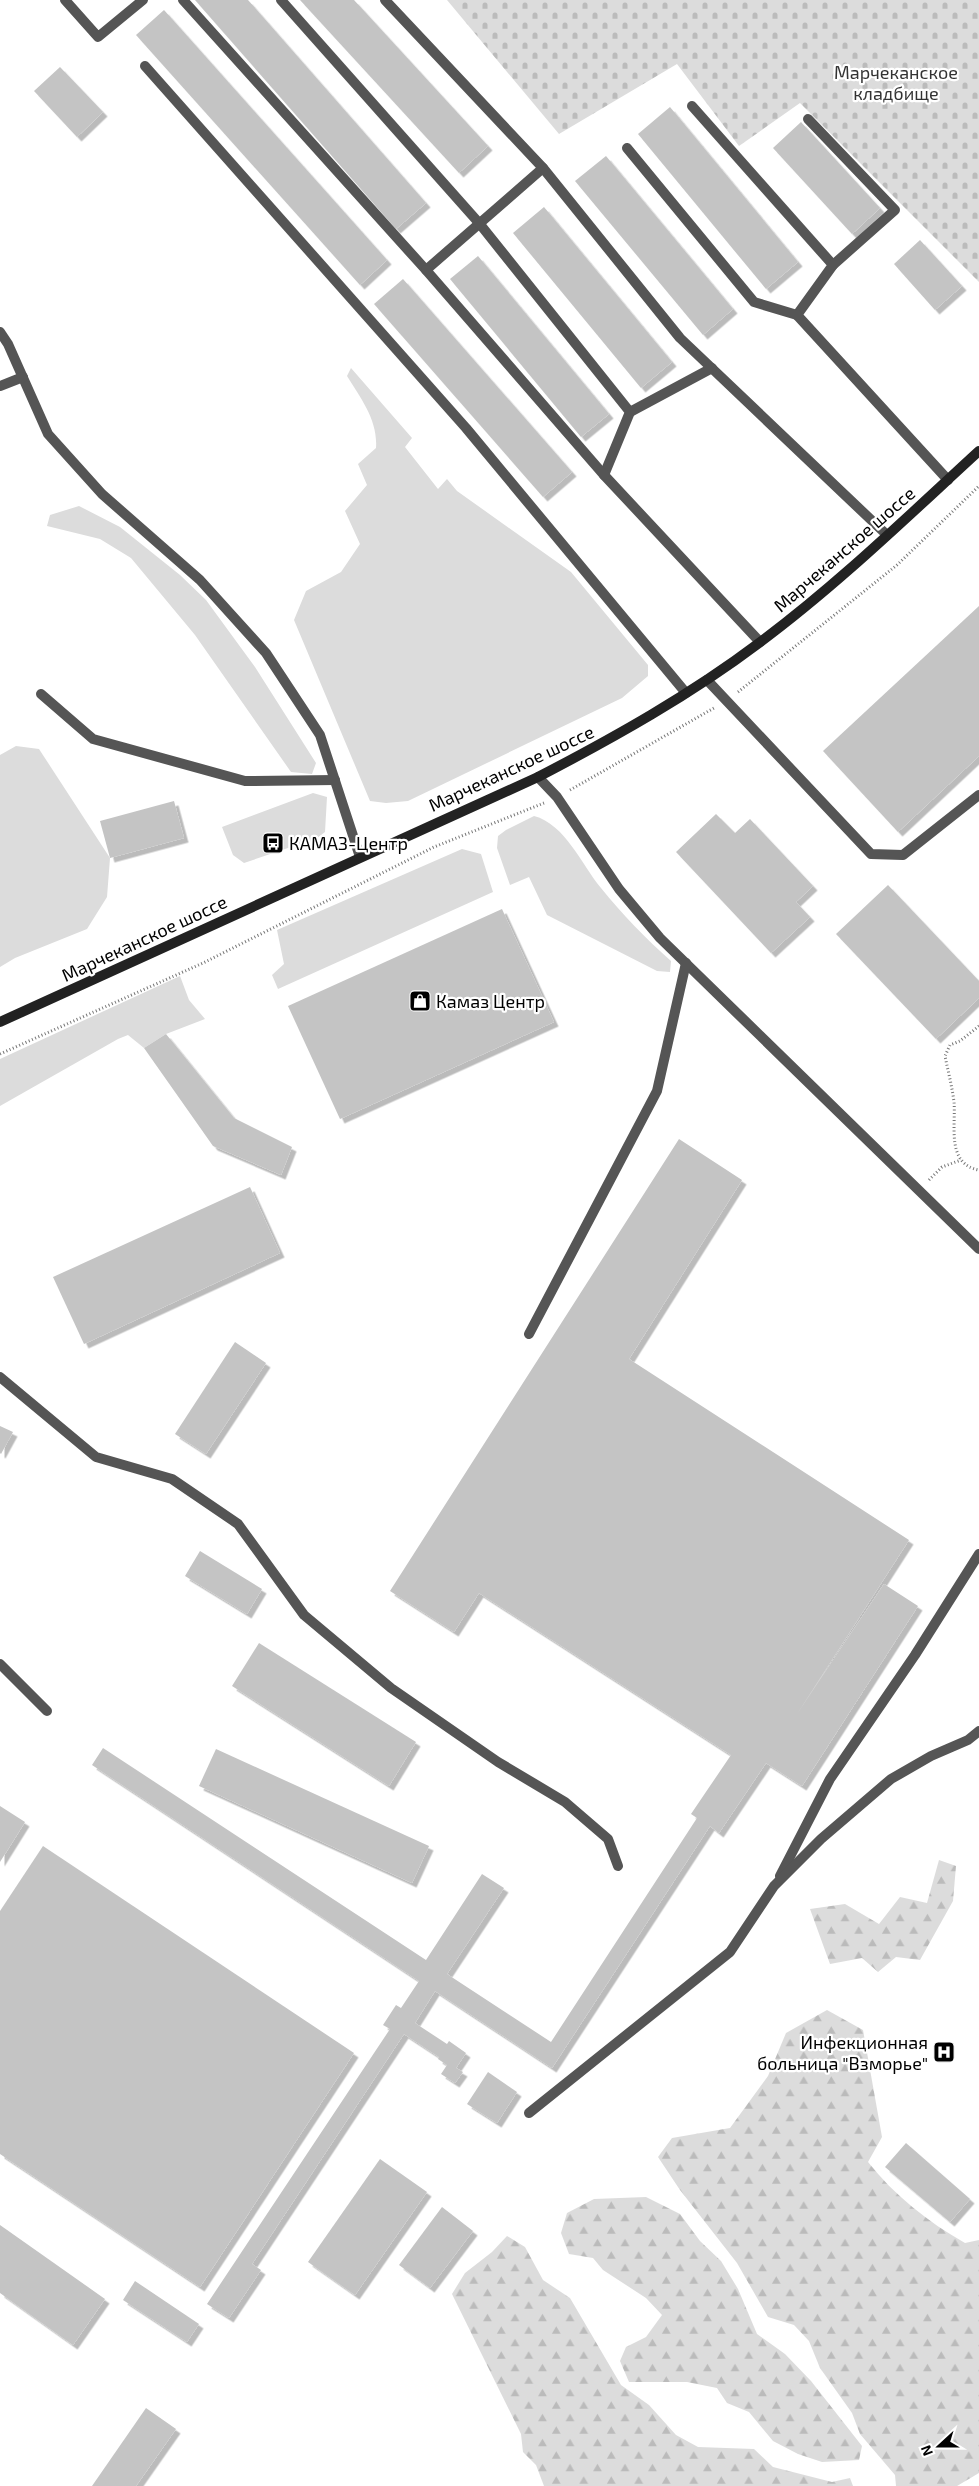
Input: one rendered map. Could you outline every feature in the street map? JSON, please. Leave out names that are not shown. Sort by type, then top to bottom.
[{"type":"street","name":"Марчеканское шоссе","points":[[0,1022],[538,777],[609,740],[707,680],[760,642],[837,580],[979,451]]},
{"type":"lane","points":[[65,0],[98,37],[143,0]]},
{"type":"lane","points":[[183,0],[426,270],[604,475],[760,642]]},
{"type":"lane","points":[[281,0],[479,223],[630,412]]},
{"type":"lane","points":[[385,0],[543,168],[680,338],[887,534]]},
{"type":"lane","points":[[146,66],[466,428],[686,693]]},
{"type":"lane","points":[[692,106],[834,265]]},
{"type":"lane","points":[[797,316],[834,265],[895,210],[808,119]]},
{"type":"lane","points":[[628,148],[754,302],[797,316],[948,480]]},
{"type":"lane","points":[[426,270],[543,168]]},
{"type":"lane","points":[[0,332],[23,376],[48,434],[102,494],[200,580],[266,653],[320,735],[360,857]]},
{"type":"lane","points":[[604,475],[630,412],[712,368]]},
{"type":"lane","points":[[0,386],[23,376]]},
{"type":"lane","points":[[707,680],[870,854],[903,855],[979,795]]},
{"type":"lane","points":[[41,694],[93,739],[245,781],[335,780]]},
{"type":"lane","points":[[538,777],[558,797],[620,889],[660,938],[979,1249]]},
{"type":"lane","points":[[529,1334],[657,1091],[686,963]]},
{"type":"lane","points":[[0,1377],[96,1457],[172,1479],[238,1524],[304,1616],[391,1688],[498,1762],[565,1802],[608,1839],[618,1866]]},
{"type":"lane","points":[[529,2113],[730,1952],[774,1886],[830,1779],[916,1655],[979,1554]]},
{"type":"lane","points":[[0,1664],[47,1711]]},
{"type":"lane","points":[[774,1886],[822,1839],[891,1780],[931,1756],[968,1740],[979,1731]]},
{"type":"path","points":[[979,1026],[960,1042],[950,1045],[945,1056],[953,1090],[955,1114],[954,1142],[961,1160],[972,1169],[979,1170]]},
{"type":"path","points":[[927,1182],[942,1167],[961,1160]]},
{"type":"green space","name":"Марчеканское кладбище","points":[[447,0],[979,0],[979,282],[800,103],[739,146],[677,64],[559,134]]},
{"type":"green space","points":[[351,368],[412,438],[405,447],[438,489],[447,479],[457,491],[571,572],[648,665],[648,676],[622,698],[408,801],[386,803],[370,801],[294,620],[306,591],[341,572],[360,544],[345,511],[367,485],[358,464],[376,448],[376,438],[368,410],[347,376]]},
{"type":"green space","points":[[79,506],[120,527],[180,575],[206,600],[255,667],[316,763],[312,774],[291,772],[195,635],[131,558],[100,539],[47,526],[50,515]]},
{"type":"green space","points":[[16,746],[39,749],[110,858],[107,897],[87,929],[15,958],[0,967],[0,755]]},
{"type":"green space","points":[[313,793],[327,797],[325,832],[309,844],[288,848],[244,863],[233,855],[222,827]]},
{"type":"green space","points":[[534,816],[545,820],[564,836],[609,898],[634,926],[671,961],[670,972],[657,971],[547,915],[529,877],[510,885],[497,848],[498,836]]},
{"type":"green space","points":[[462,849],[481,854],[493,892],[278,989],[272,975],[284,964],[277,930]]},
{"type":"green space","points":[[180,976],[189,1000],[205,1019],[166,1034],[144,1048],[128,1035],[118,1039],[0,1106],[0,1059]]},
{"type":"green space","points":[[939,1860],[956,1866],[953,1901],[920,1960],[896,1957],[878,1972],[862,1958],[830,1964],[810,1909],[845,1904],[879,1924],[900,1897],[927,1903]]},
{"type":"green space","points":[[827,2010],[863,2030],[882,2137],[868,2162],[900,2197],[938,2226],[965,2243],[979,2240],[979,2473],[957,2486],[896,2486],[895,2475],[860,2434],[852,2413],[820,2368],[809,2341],[794,2325],[768,2317],[737,2263],[680,2190],[658,2157],[672,2138],[730,2128],[768,2076],[786,2033]]},
{"type":"green space","points":[[646,2197],[680,2214],[700,2241],[721,2261],[738,2289],[757,2334],[785,2354],[811,2381],[862,2446],[859,2460],[822,2462],[798,2454],[773,2441],[749,2412],[727,2403],[717,2388],[687,2382],[629,2382],[620,2361],[626,2347],[646,2337],[662,2315],[646,2298],[603,2270],[593,2258],[569,2254],[561,2233],[567,2213],[594,2199]]},
{"type":"green space","points":[[507,2236],[525,2247],[543,2280],[570,2298],[621,2385],[649,2405],[676,2435],[698,2447],[754,2449],[773,2467],[832,2482],[850,2478],[853,2486],[544,2486],[536,2465],[523,2452],[521,2434],[452,2294],[465,2273],[492,2252]]},
{"type":"building","points":[[195,0],[248,0],[426,203],[396,229]]},
{"type":"building","points":[[300,0],[354,0],[488,146],[459,173]]},
{"type":"building","points":[[164,10],[387,260],[360,285],[136,35]]},
{"type":"building","points":[[60,67],[103,112],[77,137],[34,91]]},
{"type":"building","points":[[670,107],[798,262],[766,289],[638,134]]},
{"type":"building","points":[[801,122],[880,208],[852,234],[773,148]]},
{"type":"building","points":[[606,156],[733,309],[703,335],[575,181]]},
{"type":"building","points":[[544,207],[672,362],[641,388],[513,233]]},
{"type":"building","points":[[920,240],[962,286],[935,310],[894,264]]},
{"type":"building","points":[[478,256],[609,414],[581,437],[450,279]]},
{"type":"building","points":[[403,279],[572,472],[543,497],[374,304]]},
{"type":"building","points":[[979,606],[979,756],[898,832],[823,751]]},
{"type":"building","points":[[174,801],[184,838],[110,858],[100,821]]},
{"type":"building","points":[[716,814],[735,833],[750,819],[813,886],[796,902],[810,917],[771,953],[676,852]]},
{"type":"building","points":[[888,885],[979,981],[979,998],[936,1039],[836,934]]},
{"type":"building","points":[[502,909],[554,1022],[340,1119],[288,1006]]},
{"type":"building","points":[[166,1034],[234,1118],[292,1147],[281,1175],[213,1146],[144,1048]]},
{"type":"building","points":[[679,1139],[742,1180],[629,1359],[909,1540],[797,1714],[884,1584],[918,1606],[802,1786],[766,1763],[719,1833],[710,1826],[552,2068],[435,1991],[415,2023],[447,2044],[449,2041],[466,2053],[456,2068],[463,2072],[455,2083],[441,2074],[447,2065],[438,2059],[439,2057],[404,2034],[252,2264],[261,2270],[229,2318],[207,2304],[390,2029],[383,2025],[396,2005],[401,2008],[419,1981],[92,1765],[103,1748],[426,1960],[482,1874],[504,1888],[447,1974],[551,2042],[697,1818],[691,1814],[731,1755],[479,1593],[454,1632],[390,1591]]},
{"type":"building","points":[[250,1187],[280,1253],[84,1344],[53,1277]]},
{"type":"building","points":[[235,1342],[266,1363],[206,1454],[175,1434]]},
{"type":"building","points":[[0,1426],[13,1432],[1,1454],[0,1453]]},
{"type":"building","points":[[200,1551],[262,1589],[247,1614],[185,1576]]},
{"type":"building","points":[[259,1643],[416,1742],[389,1786],[232,1686]]},
{"type":"building","points":[[216,1749],[429,1846],[412,1883],[199,1786]]},
{"type":"building","points":[[0,1806],[25,1822],[0,1862]]},
{"type":"building","points":[[43,1846],[354,2053],[200,2287],[0,2154],[0,1911]]},
{"type":"building","points":[[488,2072],[517,2092],[497,2123],[467,2104]]},
{"type":"building","points":[[906,2143],[970,2199],[950,2222],[885,2167]]},
{"type":"building","points":[[380,2159],[427,2192],[355,2295],[308,2262]]},
{"type":"building","points":[[442,2207],[473,2231],[430,2288],[399,2265]]},
{"type":"building","points":[[0,2225],[105,2299],[73,2345],[0,2293]]},
{"type":"building","points":[[135,2281],[199,2324],[187,2342],[123,2300]]},
{"type":"building","points":[[146,2408],[176,2429],[136,2486],[92,2486]]},
{"type":"place","name":"КАМАЗ-Центр","points":[[273,843]]},
{"type":"place","name":"Камаз Центр","points":[[420,1001]]},
{"type":"place","name":"Инфекционная больница \"Взморье\"","points":[[944,2052]]}]
